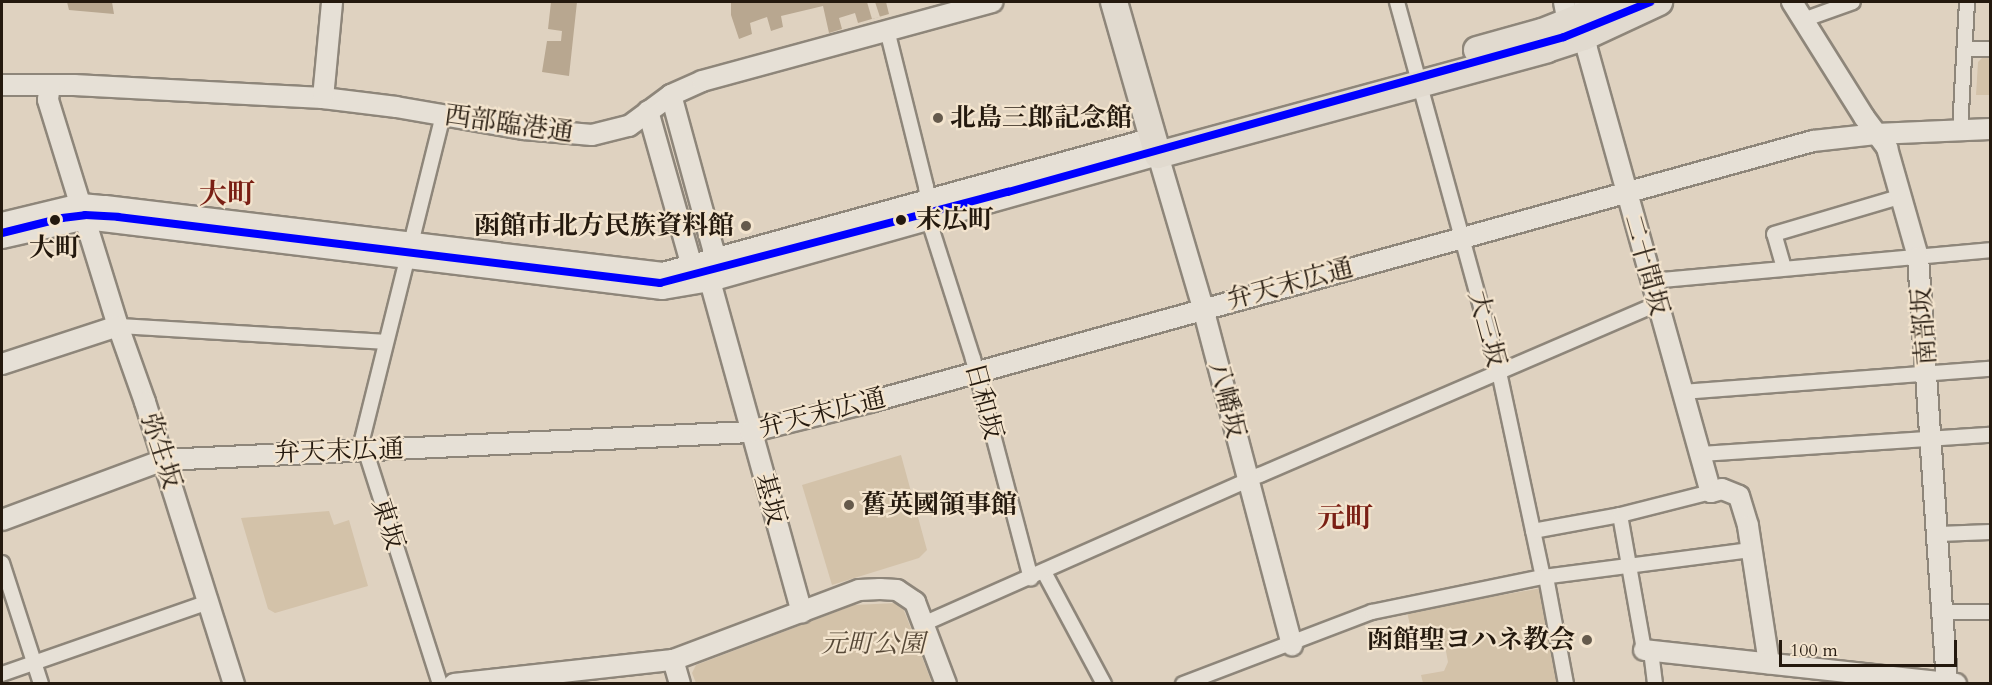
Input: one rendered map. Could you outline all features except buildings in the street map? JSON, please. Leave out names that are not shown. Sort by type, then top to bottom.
[{"type":"highway","points":[[1114,2],[1156,147],[1418,75],[1542,32],[1578,15],[1618,2]]},
{"type":"highway","points":[[1578,15],[1659,2]]},
{"type":"street","points":[[322,98],[332,2]]},
{"type":"street","name":"西部臨港通","points":[[2,85],[50,85],[322,98],[443,114],[524,129],[592,135],[629,126],[670,95],[702,81],[992,2]]},
{"type":"street","name":"大三坂","points":[[1397,2],[1499,372],[1566,684]]},
{"type":"street","name":"南部坂","points":[[1792,2],[1887,148],[1918,257],[1939,534],[1942,612],[1950,683]]},
{"type":"street","points":[[1803,20],[1853,2]]},
{"type":"street","points":[[1960,131],[1967,2]]},
{"type":"street","name":"二十間坂","points":[[1578,15],[1711,492]]},
{"type":"street","name":"日和坂","points":[[887,30],[930,215],[977,372],[1031,578]]},
{"type":"street","points":[[1965,49],[1990,50]]},
{"type":"street","name":"弥生坂","points":[[50,85],[48,100],[118,326],[164,460],[234,684]]},
{"type":"street","points":[[670,95],[715,260],[710,281]]},
{"type":"street","points":[[648,111],[692,266],[710,281]]},
{"type":"street","name":"東坂","points":[[440,684],[362,440],[443,114]]},
{"type":"street","name":"弁天末広通","points":[[2,520],[164,460],[750,432],[977,372],[1813,141],[1876,134],[1990,129]]},
{"type":"street","points":[[408,250],[654,288],[675,288],[710,281],[1156,147]]},
{"type":"street","name":"八幡坂","points":[[1156,147],[1203,308],[1292,645]]},
{"type":"street","points":[[1784,268],[1774,234],[1902,196]]},
{"type":"street","points":[[2,223],[84,212],[408,250],[652,273],[930,215]]},
{"type":"street","points":[[2,238],[84,212]]},
{"type":"street","points":[[1651,281],[1990,250]]},
{"type":"street","name":"基坂","points":[[710,281],[750,432],[802,612]]},
{"type":"street","points":[[923,624],[1657,303]]},
{"type":"street","points":[[2,364],[118,326],[385,342]]},
{"type":"street","points":[[1682,392],[1990,369]]},
{"type":"street","points":[[1701,454],[1990,435]]},
{"type":"street","points":[[1533,531],[1620,515],[1722,489],[1739,496],[1748,525],[1769,663]]},
{"type":"street","points":[[1620,515],[1628,566],[1655,684]]},
{"type":"street","points":[[1939,534],[1990,532]]},
{"type":"street","points":[[1183,684],[1292,645],[1372,612],[1544,577],[1751,550]]},
{"type":"street","points":[[2,563],[41,684]]},
{"type":"street","points":[[1044,572],[1104,684]]},
{"type":"street","points":[[454,684],[673,660],[860,590],[880,589],[907,595],[915,602],[946,684]]},
{"type":"street","points":[[2,674],[209,602]]},
{"type":"street","points":[[1942,612],[1990,612]]},
{"type":"street","points":[[1647,651],[1950,683]]},
{"type":"street","points":[[673,660],[680,684]]},
{"type":"green space","points":[[1984,56],[1990,56],[1990,95],[1976,95],[1978,62]]},
{"type":"green space","points":[[901,455],[927,550],[919,558],[832,585],[802,485]]},
{"type":"green space","points":[[329,511],[334,525],[349,520],[368,586],[275,613],[268,609],[241,518]]},
{"type":"green space","points":[[1542,588],[1562,683],[1423,683],[1421,675],[1444,671],[1448,662],[1445,646],[1416,650],[1407,612]]},
{"type":"green space","name":"元町公園","points":[[896,603],[903,608],[932,683],[696,683],[692,673],[696,665],[854,605]]},
{"type":"shaded area","points":[[67,2],[112,2],[114,14],[69,10]]},
{"type":"shaded area","points":[[551,2],[577,2],[569,76],[542,72],[547,41],[561,41],[562,31],[548,29]]},
{"type":"shaded area","points":[[731,2],[886,2],[889,14],[858,23],[855,13],[839,18],[842,29],[829,33],[823,6],[781,16],[783,27],[771,31],[767,17],[750,23],[752,34],[739,39],[731,15]]},
{"type":"pier","points":[[867,2],[875,2],[880,17],[872,19]]},
{"type":"transit line","points":[[2,233],[62,218],[85,215],[118,217],[660,283],[1008,192],[1564,37],[1650,2]]},
{"type":"place","name":"北島三郎記念館","points":[[938,118]]},
{"type":"place","name":"大町","points":[[55,220]]},
{"type":"place","name":"末広町","points":[[901,220]]},
{"type":"place","name":"函館市北方民族資料館","points":[[746,226]]},
{"type":"place","name":"舊英國領事館","points":[[849,505]]},
{"type":"place","name":"函館聖ヨハネ教会","points":[[1587,640]]},
{"type":"district","name":"大町","points":[[227,194]]},
{"type":"district","name":"元町","points":[[1345,518]]}]
